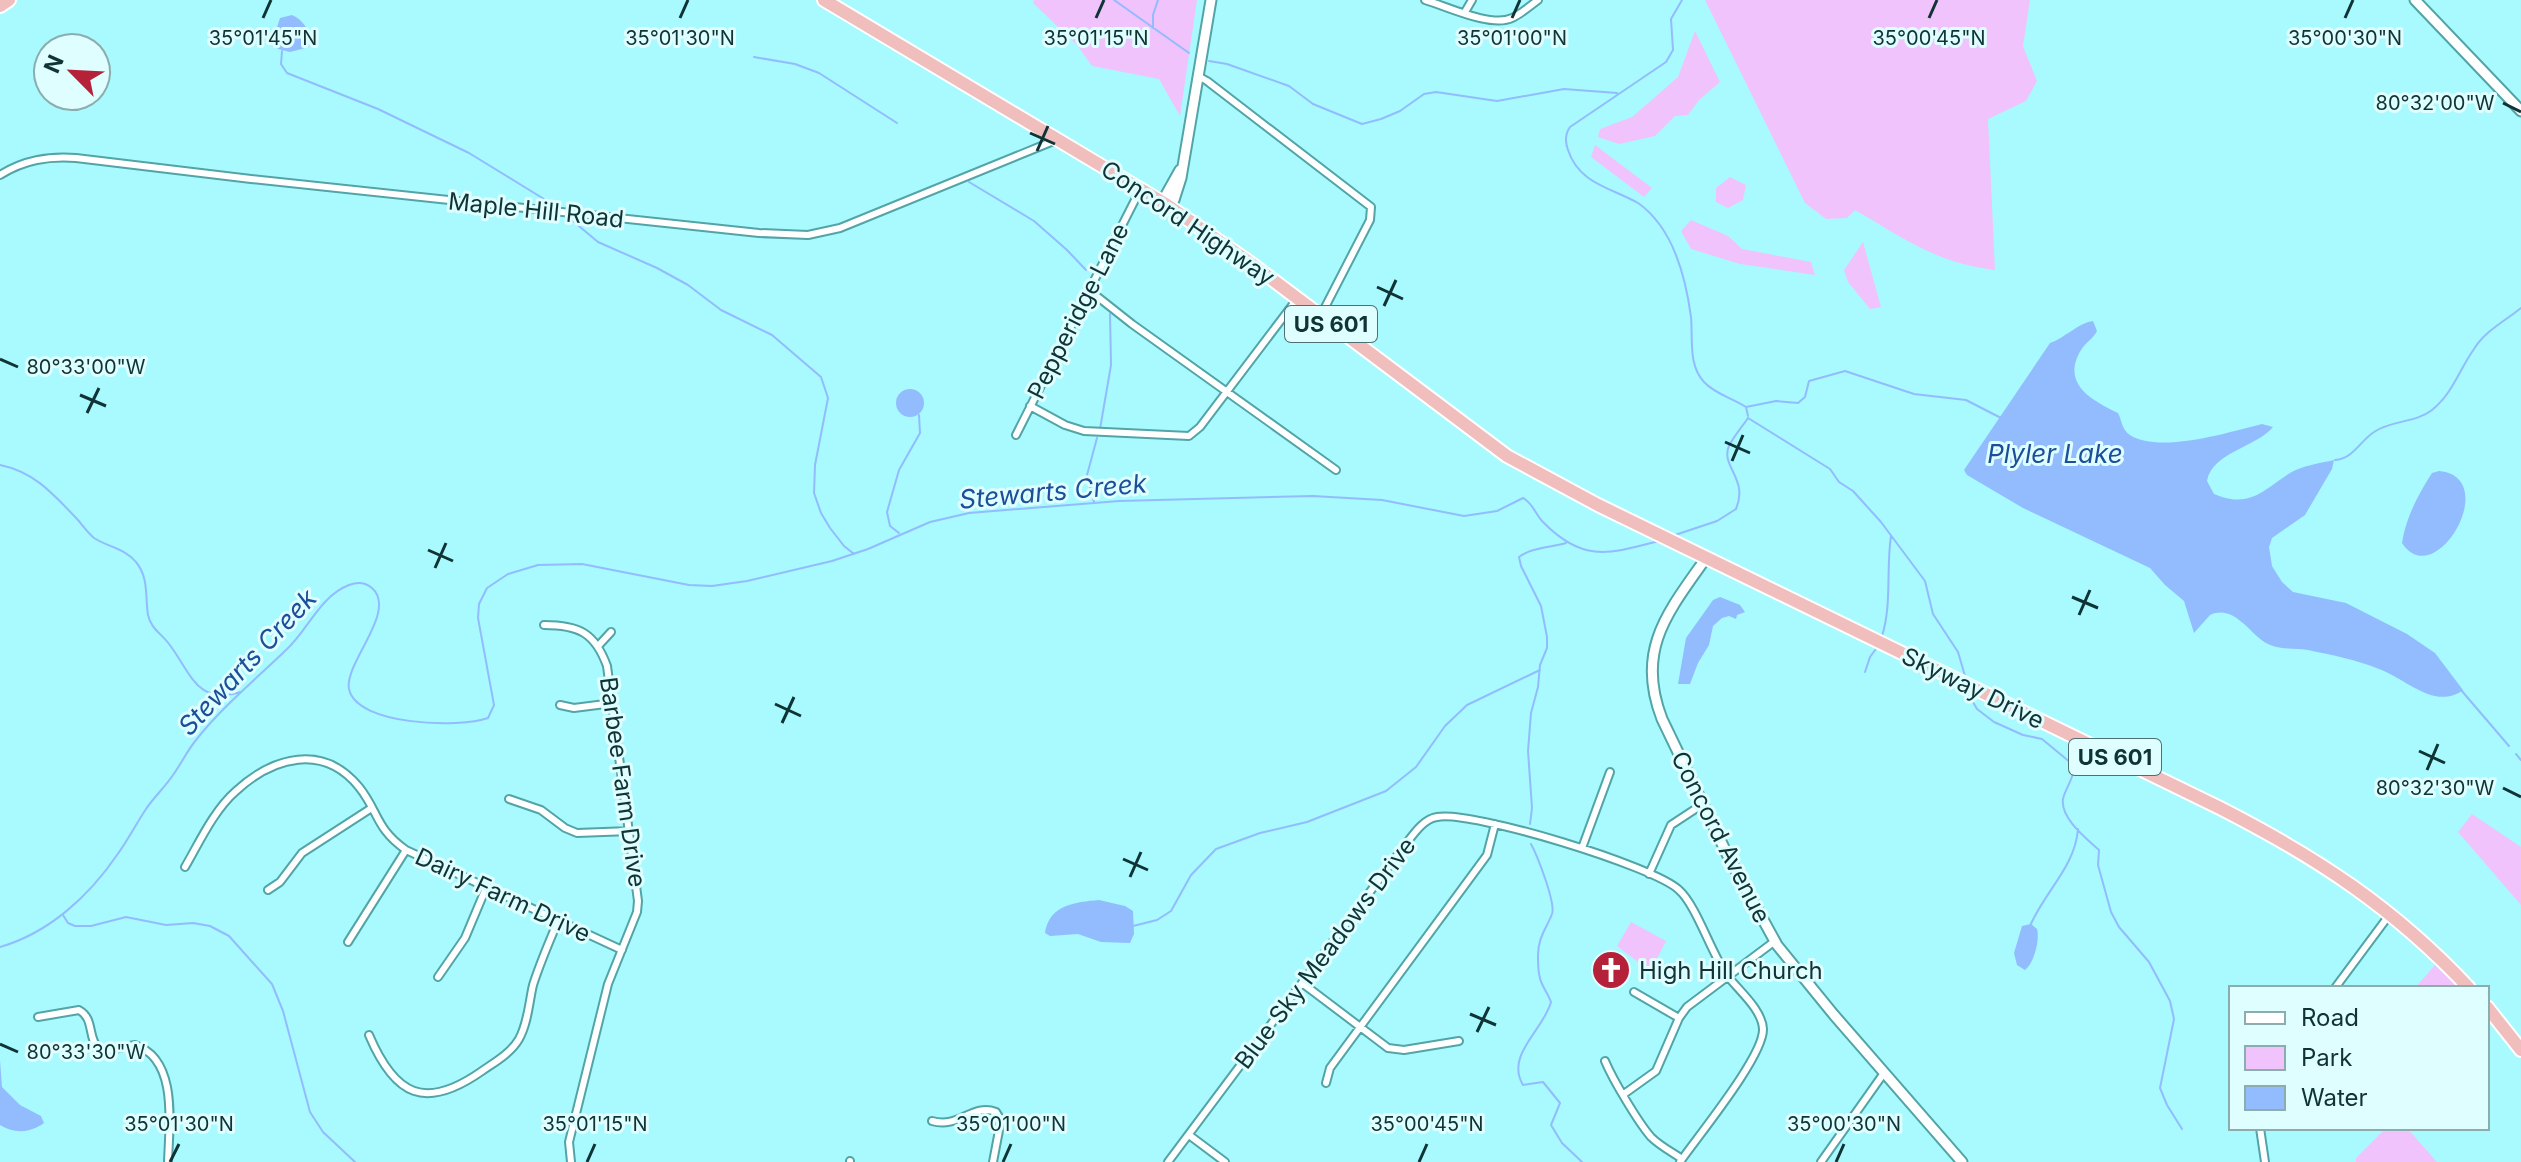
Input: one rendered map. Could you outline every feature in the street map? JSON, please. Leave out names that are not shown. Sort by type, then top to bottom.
[{"type":"highway","points":[[0,6],[9,0]]},
{"type":"highway","name":"Concord Highway","points":[[824,0],[1167,205],[1507,456],[1575,494],[1706,558]]},
{"type":"highway","name":"Skyway Drive","points":[[1706,558],[2269,833],[2335,872],[2391,913],[2418,935],[2467,986]]},
{"type":"highway","points":[[2489,1010],[2521,1050]]},
{"type":"street","points":[[1167,205],[1174,200],[1181,178],[1211,0]]},
{"type":"street","points":[[1425,0],[1487,20],[1501,21],[1511,19],[1538,0]]},
{"type":"street","points":[[1465,12],[1472,0]]},
{"type":"street","points":[[2415,0],[2521,111]]},
{"type":"street","points":[[1198,76],[1371,207],[1370,220],[1320,317]]},
{"type":"street","name":"Maple Hill Road","points":[[0,175],[18,165],[39,159],[76,158],[655,223],[777,235],[808,235],[840,228],[1059,139]]},
{"type":"street","name":"Pepperidge Lane","points":[[1016,435],[1141,188]]},
{"type":"street","points":[[1089,290],[1336,470]]},
{"type":"street","points":[[1030,406],[1065,425],[1084,431],[1174,437],[1193,434],[1297,299]]},
{"type":"street","name":"Concord Avenue","points":[[1706,558],[1671,607],[1652,649],[1651,667],[1657,707],[1756,910],[1775,941],[1800,975],[1962,1162]]},
{"type":"street","name":"Barbee Farm Drive","points":[[544,625],[576,629],[599,645],[610,676],[638,901],[598,1017],[569,1142],[571,1162]]},
{"type":"street","points":[[599,645],[611,632]]},
{"type":"street","points":[[560,705],[574,708],[613,703]]},
{"type":"street","name":"Dairy Farm Drive","points":[[185,867],[235,791],[271,767],[287,761],[314,759],[337,769],[359,788],[387,834],[406,850],[622,950]]},
{"type":"street","points":[[1582,848],[1610,772]]},
{"type":"street","points":[[509,799],[541,810],[555,822],[577,833],[630,831]]},
{"type":"street","points":[[1649,874],[1671,825],[1703,804]]},
{"type":"street","points":[[268,890],[280,882],[302,853],[370,809]]},
{"type":"street","name":"Blue Sky Meadows Drive","points":[[1168,1162],[1402,849],[1427,821],[1437,817],[1495,824],[1582,848],[1649,874],[1680,890],[1728,976],[1759,1016],[1763,1028],[1761,1039],[1744,1071],[1681,1161]]},
{"type":"street","points":[[1326,1083],[1330,1068],[1487,855],[1495,824]]},
{"type":"street","points":[[348,942],[406,850]]},
{"type":"street","points":[[438,977],[465,938],[486,888]]},
{"type":"street","points":[[2336,986],[2391,913]]},
{"type":"street","points":[[369,1035],[383,1066],[403,1086],[433,1094],[454,1090],[511,1049],[519,1038],[537,971],[558,921]]},
{"type":"street","points":[[1624,1094],[1656,1071],[1679,1018],[1687,1007],[1775,941]]},
{"type":"street","points":[[1302,983],[1388,1048],[1404,1050],[1459,1041]]},
{"type":"street","points":[[1634,992],[1679,1018]]},
{"type":"street","points":[[38,1017],[79,1010],[89,1019],[93,1042],[99,1049],[135,1045],[153,1055],[169,1089],[168,1162]]},
{"type":"street","points":[[1605,1061],[1612,1079],[1653,1139],[1681,1161]]},
{"type":"street","points":[[1821,1162],[1884,1073]]},
{"type":"street","points":[[932,1121],[948,1124],[973,1112],[985,1109],[996,1112],[1001,1120],[993,1162]]},
{"type":"street","points":[[2260,1130],[2265,1162]]},
{"type":"street","points":[[1189,1135],[1225,1162]]},
{"type":"green space","points":[[1034,0],[1197,0],[1180,116],[1159,79],[1092,66],[1077,45],[1033,3]]},
{"type":"green space","points":[[1705,0],[2030,0],[2023,46],[2037,81],[2026,101],[1988,119],[1995,270],[1938,256],[1855,210],[1847,218],[1826,219],[1805,203]]},
{"type":"green space","points":[[1695,31],[1720,82],[1699,100],[1688,115],[1675,116],[1655,136],[1619,144],[1598,137],[1600,129],[1632,117],[1678,77]]},
{"type":"green space","points":[[1595,145],[1652,188],[1644,197],[1591,157]]},
{"type":"green space","points":[[1730,177],[1746,185],[1743,200],[1728,208],[1716,202],[1716,188]]},
{"type":"green space","points":[[1691,220],[1728,236],[1742,249],[1811,262],[1815,275],[1740,264],[1691,249],[1681,231]]},
{"type":"green space","points":[[1863,242],[1881,307],[1870,309],[1848,282],[1844,270]]},
{"type":"green space","points":[[2472,814],[2521,847],[2521,905],[2458,832]]},
{"type":"green space","points":[[1631,922],[1666,941],[1649,974],[1643,972],[1638,962],[1617,946]]},
{"type":"green space","points":[[2435,965],[2457,986],[2417,986]]},
{"type":"green space","points":[[2384,1130],[2409,1130],[2437,1162],[2356,1162],[2356,1158]]},
{"type":"water","points":[[292,15],[306,28],[310,42],[309,47],[290,52],[278,49],[273,40],[280,18]]},
{"type":"water","name":"Plyler Lake","points":[[2093,321],[2097,331],[2081,350],[2076,362],[2077,382],[2090,397],[2118,413],[2130,435],[2143,440],[2176,442],[2262,424],[2273,427],[2217,463],[2207,481],[2214,494],[2246,499],[2295,471],[2334,460],[2332,469],[2305,515],[2272,538],[2269,547],[2272,566],[2293,592],[2346,603],[2407,634],[2435,653],[2463,690],[2442,697],[2431,695],[2362,663],[2271,645],[2226,613],[2210,615],[2194,633],[2184,601],[2150,568],[2023,508],[1967,475],[1964,470],[2050,343]]},
{"type":"water","points":[[910,389],[920,393],[924,403],[920,413],[910,417],[900,413],[896,403],[900,393]]},
{"type":"water","points":[[2439,471],[2457,478],[2465,492],[2464,510],[2457,528],[2445,544],[2431,554],[2416,555],[2402,543],[2406,524],[2427,481],[2432,473]]},
{"type":"water","points":[[1720,597],[1740,605],[1745,612],[1737,615],[1736,619],[1729,616],[1722,618],[1713,626],[1709,645],[1690,684],[1678,684],[1686,638],[1713,600]]},
{"type":"water","points":[[1099,900],[1133,911],[1134,934],[1130,943],[1101,942],[1078,934],[1050,936],[1045,933],[1052,916],[1064,907]]},
{"type":"water","points":[[2031,924],[2037,929],[2037,945],[2034,957],[2025,970],[2017,965],[2014,953],[2022,926]]},
{"type":"water","points":[[0,1060],[2,1087],[20,1105],[41,1116],[44,1123],[22,1131],[0,1125]]},
{"type":"waterway","points":[[1114,0],[1189,53]]},
{"type":"waterway","points":[[1153,28],[1158,0]]},
{"type":"waterway","name":"Stewarts Creek","points":[[1682,0],[1671,19],[1673,50],[1666,62],[1570,127],[1566,144],[1573,161],[1588,178],[1638,203],[1660,225],[1677,257],[1684,281],[1691,317],[1693,360],[1699,375],[1713,390],[1746,407],[1748,416]]},
{"type":"waterway","points":[[282,51],[281,64],[287,73],[378,109],[469,153],[557,207]]},
{"type":"waterway","points":[[754,57],[795,64],[819,73],[897,123]]},
{"type":"waterway","points":[[1209,61],[1227,64],[1289,86],[1313,104],[1362,124],[1400,111],[1424,94],[1436,92],[1497,101],[1564,89],[1617,93]]},
{"type":"waterway","points":[[969,182],[1034,221],[1086,270]]},
{"type":"waterway","points":[[567,216],[598,242],[657,268],[688,285],[721,310],[772,335],[821,377],[828,398],[815,465],[814,493],[830,528],[854,554]]},
{"type":"waterway","points":[[2335,460],[2347,456],[2381,428],[2432,410],[2451,389],[2479,343],[2521,308]]},
{"type":"waterway","points":[[1100,429],[1111,365],[1110,314]]},
{"type":"waterway","points":[[1746,407],[1776,401],[1798,403],[1805,397],[1809,381],[1845,371],[1914,394],[1966,400],[2001,418]]},
{"type":"waterway","points":[[899,533],[890,526],[887,512],[899,470],[920,433],[919,415]]},
{"type":"waterway","points":[[1748,418],[1830,469],[1839,482],[1853,491],[1881,522],[1925,581],[1933,614],[1958,652],[1965,676]]},
{"type":"waterway","name":"Stewarts Creek","points":[[1672,536],[1717,521],[1736,509],[1739,489],[1727,453],[1748,418]]},
{"type":"waterway","points":[[1094,502],[1087,475],[1097,438]]},
{"type":"waterway","points":[[0,465],[34,479],[61,502],[94,538],[122,551],[136,562],[145,581],[151,624],[197,684],[214,694],[241,692]]},
{"type":"waterway","name":"Stewarts Creek","points":[[0,947],[51,923],[94,885],[206,728],[294,642],[330,597],[352,584],[361,583],[372,588],[378,598],[379,610],[350,678],[349,689],[356,701],[370,711],[389,717],[456,723],[488,718],[494,705],[478,618],[479,604],[487,588],[508,574],[538,565],[582,564],[689,585],[712,586],[832,561],[930,522],[969,513],[1119,501],[1313,496],[1382,500],[1464,516],[1497,511],[1523,498],[1557,535],[1584,549],[1611,552],[1659,541]]},
{"type":"waterway","points":[[1882,636],[1887,612],[1891,536]]},
{"type":"waterway","points":[[1530,824],[1532,808],[1528,751],[1531,713],[1547,637],[1541,606],[1519,557],[1566,543]]},
{"type":"waterway","points":[[1865,672],[1878,646]]},
{"type":"waterway","points":[[1133,926],[1157,920],[1171,911],[1191,875],[1216,849],[1260,833],[1307,822],[1386,791],[1416,767],[1445,726],[1467,705],[1540,670]]},
{"type":"waterway","points":[[1966,690],[1977,709],[1994,722],[2023,735],[2042,739],[2071,763],[2072,777],[2063,806],[2075,828],[2099,850],[2098,865],[2111,912],[2119,927],[2149,962],[2170,1001],[2174,1019],[2160,1088],[2182,1129]]},
{"type":"waterway","points":[[2461,690],[2509,746]]},
{"type":"waterway","points":[[2516,754],[2521,760]]},
{"type":"waterway","points":[[2030,926],[2071,855],[2078,829]]},
{"type":"waterway","points":[[1531,844],[1551,900],[1552,914],[1538,949],[1540,979],[1551,1002],[1522,1053],[1519,1074],[1523,1085],[1543,1082],[1560,1103],[1551,1125],[1562,1143],[1582,1162]]},
{"type":"waterway","points":[[63,915],[68,923],[75,926],[91,926],[126,917],[166,925],[193,923],[210,926],[229,936],[272,984],[283,1011],[310,1112],[323,1132],[355,1162]]},
{"type":"place","name":"High Hill Church","points":[[1611,970]]}]
